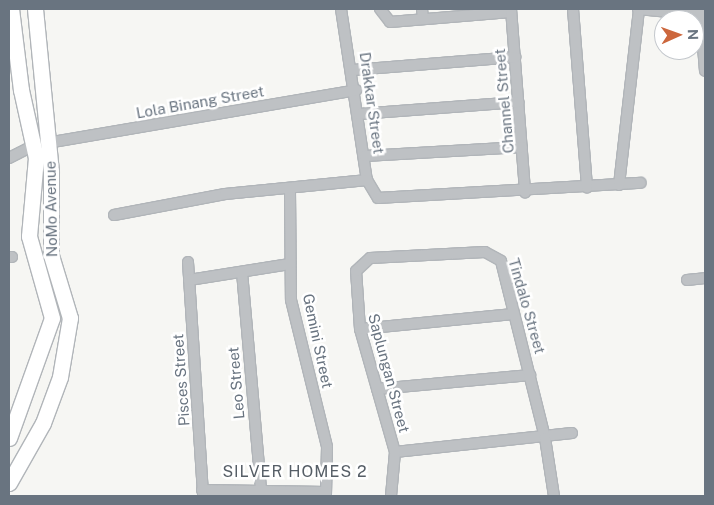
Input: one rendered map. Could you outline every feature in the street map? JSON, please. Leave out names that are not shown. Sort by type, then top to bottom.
[{"type":"main road","name":"NoMo Avenue","points":[[9,438],[52,318],[28,224],[42,144],[20,90],[11,9]]},
{"type":"main road","name":"NoMo Avenue","points":[[9,483],[43,423],[60,377],[68,330],[68,306],[51,255],[42,144],[35,9]]},
{"type":"street","name":"Drakkar Street","points":[[342,9],[356,90],[367,180],[378,198],[526,192]]},
{"type":"street","points":[[380,9],[390,22],[423,14],[511,10]]},
{"type":"street","points":[[572,9],[587,187]]},
{"type":"street","points":[[619,185],[638,9],[659,10]]},
{"type":"street","name":"Channel Street","points":[[511,10],[526,192]]},
{"type":"street","points":[[353,70],[515,57]]},
{"type":"street","name":"Lola Binang Street","points":[[9,158],[42,144],[356,90]]},
{"type":"street","points":[[359,114],[519,102]]},
{"type":"street","points":[[365,156],[522,147]]},
{"type":"street","points":[[114,215],[225,194],[290,191],[367,180]]},
{"type":"street","points":[[526,192],[641,183]]},
{"type":"street","name":"Gemini Street","points":[[290,191],[291,300],[327,447],[326,494]]},
{"type":"street","name":"Tindalo Street","points":[[363,260],[492,253],[501,261],[545,438],[554,496]]},
{"type":"street","name":"Saplungan Street","points":[[363,260],[356,271],[360,329],[395,452],[392,496]]},
{"type":"street","name":"Pisces Street","points":[[188,262],[203,493]]},
{"type":"street","points":[[189,280],[290,264]]},
{"type":"street","name":"Leo Street","points":[[242,272],[261,491]]},
{"type":"street","points":[[687,280],[705,278]]},
{"type":"street","points":[[360,329],[513,314]]},
{"type":"street","points":[[377,389],[530,375]]},
{"type":"street","points":[[395,452],[572,434]]},
{"type":"street","points":[[203,493],[261,491],[326,494]]},
{"type":"district","name":"SILVER HOMES 2","points":[[295,472]]}]
